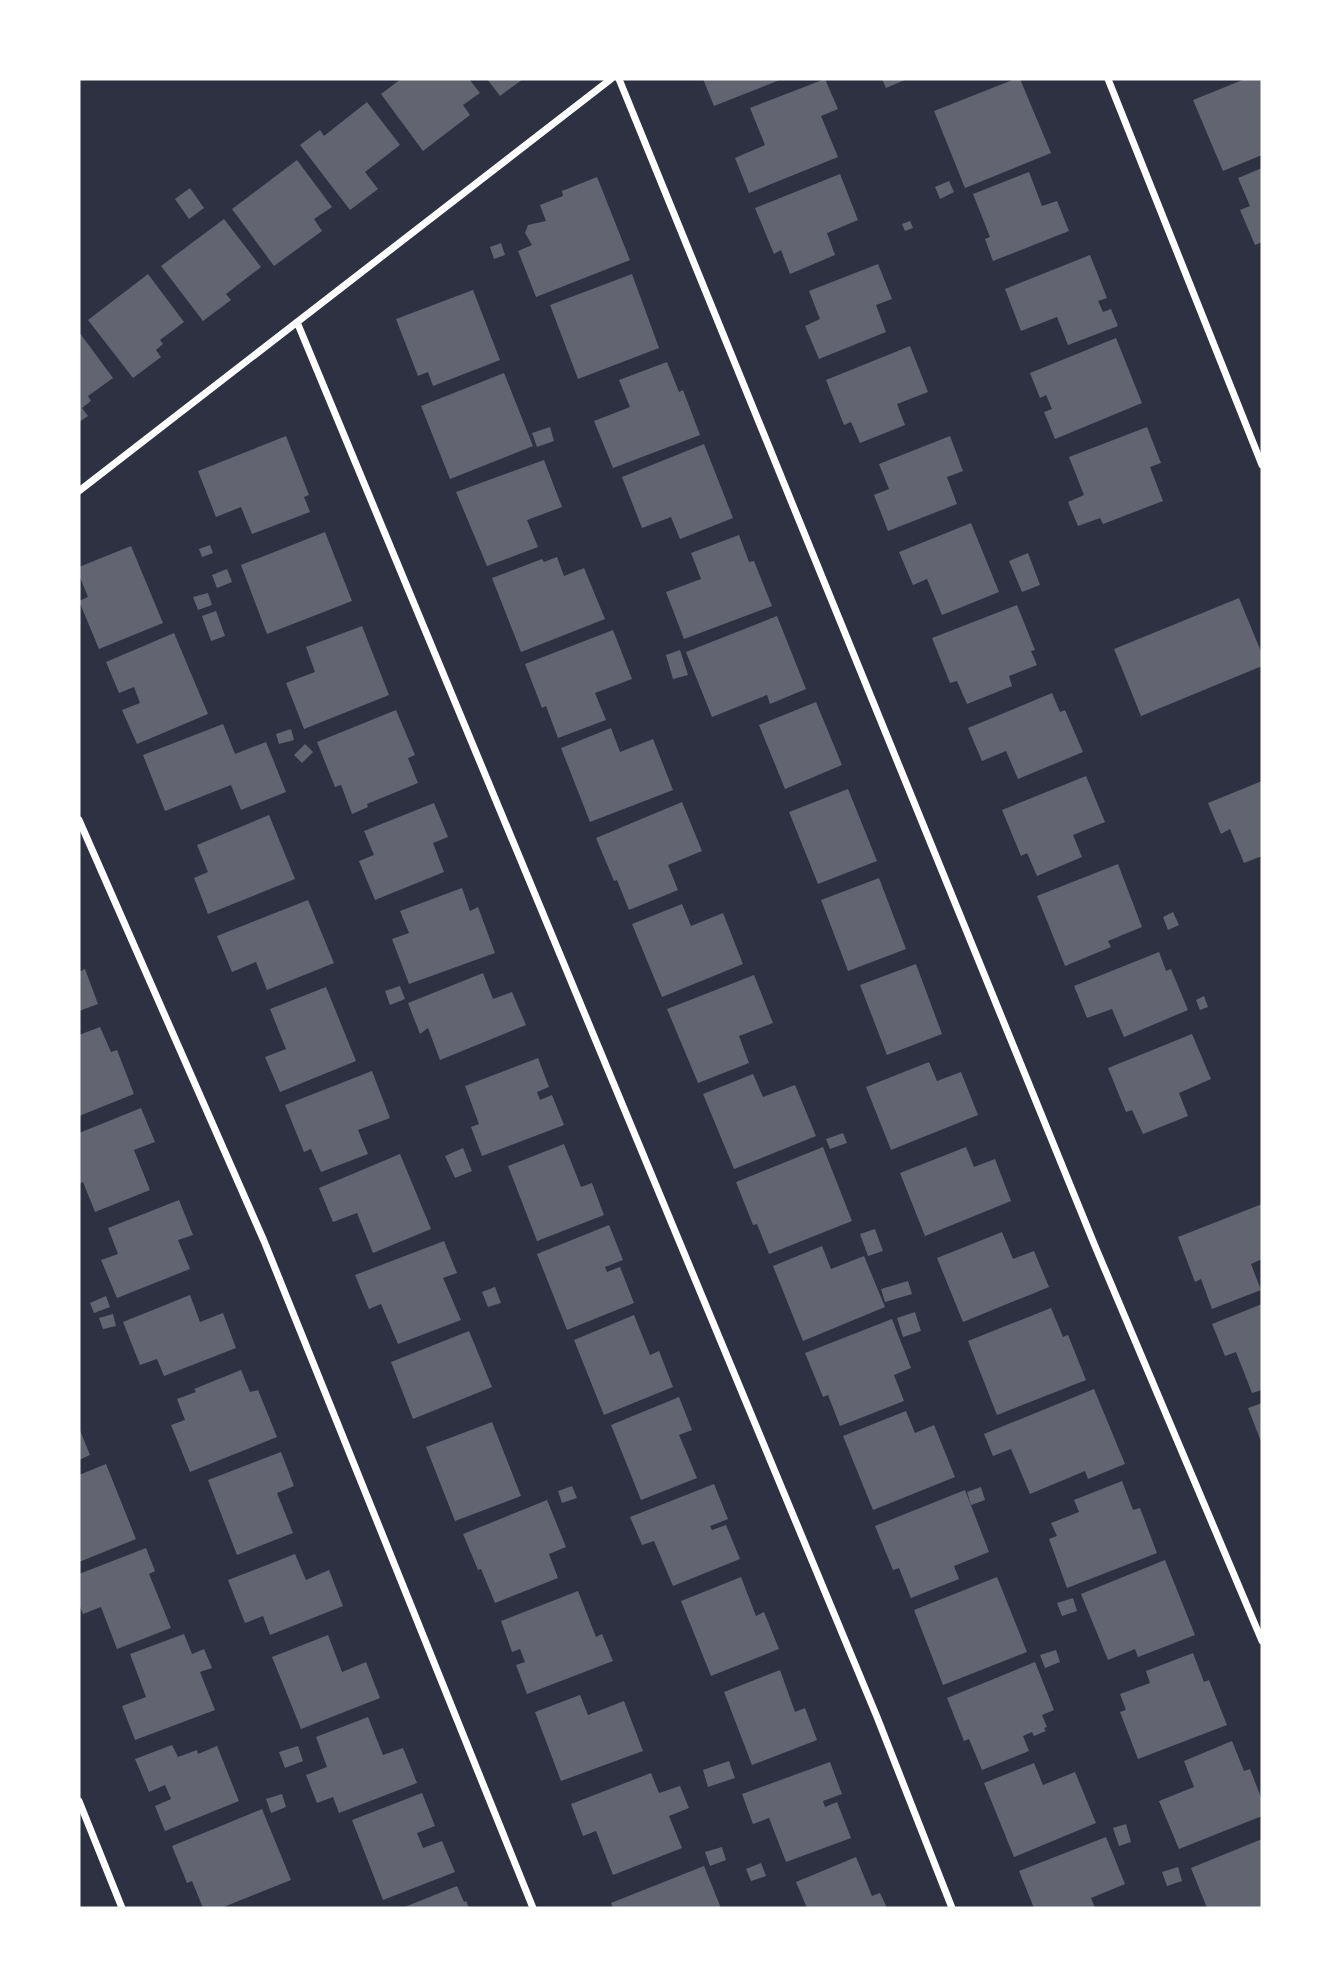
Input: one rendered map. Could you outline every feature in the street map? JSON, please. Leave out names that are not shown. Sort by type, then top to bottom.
[{"type":"street","points":[[79,491],[611,79]]},
{"type":"street","points":[[619,79],[1095,1246],[1262,1641]]},
{"type":"street","points":[[1108,79],[1262,466]]},
{"type":"street","points":[[297,322],[871,1704],[952,1908]]},
{"type":"street","points":[[79,820],[264,1241],[533,1908]]},
{"type":"street","points":[[79,1801],[122,1908]]},
{"type":"building","points":[[401,79],[469,79],[480,93],[463,105],[470,115],[423,151],[381,94]]},
{"type":"building","points":[[487,79],[523,79],[500,96]]},
{"type":"building","points":[[703,79],[782,79],[714,106]]},
{"type":"building","points":[[825,79],[838,109],[821,116],[838,157],[749,193],[735,158],[765,145],[750,108]]},
{"type":"building","points":[[882,79],[907,79],[886,88]]},
{"type":"building","points":[[1020,79],[1051,153],[965,188],[934,111]]},
{"type":"building","points":[[1245,79],[1262,79],[1262,155],[1223,171],[1193,100]]},
{"type":"building","points":[[367,102],[400,145],[365,172],[378,189],[350,210],[300,145],[320,130],[324,136]]},
{"type":"building","points":[[297,160],[332,207],[314,219],[322,231],[274,266],[232,209]]},
{"type":"building","points":[[1262,168],[1262,242],[1255,245],[1240,210],[1250,206],[1238,178]]},
{"type":"building","points":[[1029,172],[1042,206],[1057,201],[1069,231],[993,261],[985,239],[990,237],[973,194]]},
{"type":"building","points":[[840,174],[858,220],[827,233],[835,255],[790,274],[781,250],[774,254],[755,208]]},
{"type":"building","points":[[597,177],[630,260],[536,297],[518,251],[532,245],[525,233],[528,225],[546,221],[540,205],[563,196],[562,191]]},
{"type":"building","points":[[949,181],[954,192],[940,199],[935,187]]},
{"type":"building","points":[[190,188],[204,208],[189,219],[175,199]]},
{"type":"building","points":[[224,219],[261,267],[226,294],[231,300],[203,321],[161,266]]},
{"type":"building","points":[[910,221],[913,228],[905,231],[902,224]]},
{"type":"building","points":[[501,243],[505,255],[494,259],[490,247]]},
{"type":"building","points":[[1090,255],[1107,298],[1098,301],[1103,312],[1111,309],[1118,326],[1068,345],[1057,317],[1021,331],[1005,289]]},
{"type":"building","points":[[878,264],[892,299],[876,305],[886,332],[819,359],[805,326],[820,319],[809,291]]},
{"type":"building","points":[[148,274],[184,322],[160,340],[163,344],[156,350],[161,357],[133,378],[88,320]]},
{"type":"building","points":[[632,274],[659,348],[578,379],[550,305]]},
{"type":"building","points":[[473,290],[500,360],[433,386],[428,372],[418,376],[396,319]]},
{"type":"building","points":[[79,332],[113,378],[88,396],[91,401],[82,408],[88,416],[79,422]]},
{"type":"building","points":[[1116,338],[1142,403],[1055,439],[1044,412],[1052,409],[1046,395],[1040,398],[1030,373]]},
{"type":"building","points":[[910,346],[928,392],[897,404],[905,425],[860,443],[851,422],[844,425],[826,380]]},
{"type":"building","points":[[667,362],[679,392],[683,390],[700,435],[613,468],[594,421],[630,407],[619,380]]},
{"type":"building","points":[[504,373],[533,446],[450,479],[421,406]]},
{"type":"building","points":[[550,427],[554,441],[537,447],[532,433]]},
{"type":"building","points":[[1147,427],[1161,463],[1150,467],[1163,501],[1103,524],[1100,518],[1078,526],[1068,502],[1084,495],[1069,457]]},
{"type":"building","points":[[286,436],[309,495],[304,497],[310,512],[252,534],[241,507],[216,517],[198,471]]},
{"type":"building","points":[[950,436],[963,471],[947,477],[957,504],[888,531],[874,495],[889,489],[879,464]]},
{"type":"building","points":[[704,444],[733,518],[680,539],[671,517],[642,528],[622,477]]},
{"type":"building","points":[[544,460],[562,507],[527,520],[538,547],[487,566],[456,492]]},
{"type":"building","points":[[971,523],[999,592],[942,615],[927,579],[913,585],[899,552]]},
{"type":"building","points":[[325,532],[352,601],[267,634],[241,565]]},
{"type":"building","points":[[739,535],[749,562],[754,561],[772,606],[684,639],[666,592],[701,579],[691,553]]},
{"type":"building","points":[[210,545],[213,553],[202,557],[199,549]]},
{"type":"building","points":[[131,546],[163,623],[99,649],[79,601],[88,597],[79,575],[79,567]]},
{"type":"building","points":[[1028,553],[1040,585],[1022,592],[1009,561]]},
{"type":"building","points":[[557,557],[564,576],[584,568],[605,619],[521,652],[492,578],[542,559],[544,562]]},
{"type":"building","points":[[227,569],[232,582],[217,588],[212,575]]},
{"type":"building","points":[[208,593],[212,605],[198,610],[193,597]]},
{"type":"building","points":[[1239,598],[1262,654],[1262,666],[1141,716],[1114,649]]},
{"type":"building","points":[[1017,605],[1035,650],[1031,651],[1037,665],[1009,676],[1012,686],[967,704],[957,681],[950,683],[932,638]]},
{"type":"building","points":[[216,611],[225,636],[211,641],[202,616]]},
{"type":"building","points":[[777,616],[806,689],[770,704],[767,695],[712,717],[686,652]]},
{"type":"building","points":[[362,626],[389,695],[304,729],[286,683],[315,672],[306,647]]},
{"type":"building","points":[[613,630],[632,679],[595,693],[606,720],[558,738],[546,706],[542,708],[525,664]]},
{"type":"building","points":[[174,633],[208,714],[137,744],[122,710],[140,703],[134,687],[119,693],[106,662]]},
{"type":"building","points":[[680,650],[688,675],[673,679],[666,655]]},
{"type":"building","points":[[1052,693],[1060,712],[1065,710],[1083,752],[1018,779],[1006,751],[982,761],[968,728]]},
{"type":"building","points":[[816,702],[842,765],[785,789],[759,725]]},
{"type":"building","points":[[396,710],[415,755],[408,758],[418,783],[367,804],[368,807],[352,814],[341,785],[335,787],[317,742]]},
{"type":"building","points":[[223,724],[235,754],[266,742],[286,792],[241,810],[231,785],[165,811],[143,755]]},
{"type":"building","points":[[611,728],[620,752],[653,739],[673,790],[590,822],[561,748]]},
{"type":"building","points":[[291,729],[294,740],[279,744],[276,734]]},
{"type":"building","points":[[305,744],[313,752],[302,763],[294,755]]},
{"type":"building","points":[[1086,776],[1105,822],[1073,835],[1082,857],[1037,876],[1027,853],[1021,856],[1002,810]]},
{"type":"building","points":[[1262,781],[1262,856],[1244,863],[1230,829],[1221,834],[1208,803]]},
{"type":"building","points":[[848,789],[877,861],[818,884],[789,812]]},
{"type":"building","points":[[682,802],[702,851],[668,865],[678,890],[629,910],[596,838]]},
{"type":"building","points":[[434,803],[448,837],[433,843],[444,872],[375,900],[359,861],[374,855],[364,831]]},
{"type":"building","points":[[269,815],[295,879],[208,914],[194,878],[208,872],[197,845]]},
{"type":"building","points":[[1118,864],[1142,927],[1108,941],[1111,947],[1065,966],[1037,896]]},
{"type":"building","points":[[879,878],[906,949],[848,971],[821,900]]},
{"type":"building","points":[[462,888],[470,911],[478,907],[495,953],[409,984],[392,939],[409,933],[400,911]]},
{"type":"building","points":[[308,900],[334,963],[267,990],[256,962],[232,972],[217,936]]},
{"type":"building","points":[[682,904],[691,926],[723,913],[743,964],[662,997],[632,924]]},
{"type":"building","points":[[1173,912],[1179,925],[1168,930],[1163,917]]},
{"type":"building","points":[[1159,952],[1166,971],[1171,969],[1188,1010],[1124,1037],[1112,1009],[1087,1018],[1074,986]]},
{"type":"building","points":[[916,964],[942,1034],[887,1055],[860,985]]},
{"type":"building","points":[[85,969],[98,1004],[79,1011],[79,972]]},
{"type":"building","points":[[483,973],[493,999],[512,992],[526,1025],[440,1060],[428,1028],[420,1034],[408,1003]]},
{"type":"building","points":[[754,975],[773,1023],[739,1036],[749,1063],[698,1083],[667,1009]]},
{"type":"building","points":[[400,986],[405,999],[390,1005],[385,991]]},
{"type":"building","points":[[326,987],[356,1061],[280,1092],[265,1057],[286,1049],[270,1009]]},
{"type":"building","points":[[1204,996],[1208,1007],[1200,1010],[1196,1000]]},
{"type":"building","points":[[100,1027],[111,1052],[117,1050],[134,1094],[79,1116],[79,1035]]},
{"type":"building","points":[[1192,1034],[1211,1079],[1179,1093],[1188,1116],[1143,1134],[1132,1110],[1126,1112],[1108,1068]]},
{"type":"building","points":[[538,1058],[549,1087],[537,1092],[540,1100],[552,1095],[564,1125],[482,1156],[471,1127],[479,1124],[465,1086]]},
{"type":"building","points":[[929,1062],[937,1081],[961,1072],[978,1115],[891,1150],[866,1087]]},
{"type":"building","points":[[372,1071],[390,1118],[358,1130],[368,1154],[321,1172],[311,1149],[304,1152],[285,1105]]},
{"type":"building","points":[[753,1074],[763,1097],[795,1085],[816,1136],[734,1169],[703,1094]]},
{"type":"building","points":[[141,1108],[155,1142],[134,1150],[150,1190],[95,1212],[83,1182],[79,1184],[79,1133]]},
{"type":"building","points":[[843,1133],[847,1143],[830,1149],[826,1139]]},
{"type":"building","points":[[564,1144],[581,1187],[592,1183],[604,1215],[537,1241],[508,1166]]},
{"type":"building","points":[[823,1147],[852,1221],[769,1254],[757,1224],[753,1225],[736,1182]]},
{"type":"building","points":[[966,1147],[974,1167],[995,1159],[1011,1201],[925,1236],[900,1173]]},
{"type":"building","points":[[463,1148],[472,1171],[455,1178],[445,1156]]},
{"type":"building","points":[[400,1154],[431,1229],[373,1253],[357,1213],[333,1222],[319,1188]]},
{"type":"building","points":[[179,1200],[193,1235],[178,1240],[190,1269],[117,1298],[101,1260],[118,1254],[108,1228]]},
{"type":"building","points":[[1262,1204],[1262,1259],[1251,1264],[1261,1290],[1212,1309],[1201,1279],[1195,1282],[1178,1237]]},
{"type":"building","points":[[609,1225],[623,1260],[605,1267],[607,1272],[620,1267],[634,1303],[567,1330],[537,1254]]},
{"type":"building","points":[[875,1229],[883,1251],[868,1256],[860,1234]]},
{"type":"building","points":[[1002,1232],[1013,1259],[1034,1251],[1049,1287],[963,1322],[937,1258]]},
{"type":"building","points":[[444,1241],[457,1273],[443,1278],[461,1320],[398,1344],[381,1304],[369,1309],[355,1275]]},
{"type":"building","points":[[822,1246],[831,1269],[864,1256],[885,1307],[803,1341],[773,1266]]},
{"type":"building","points":[[908,1281],[912,1294],[885,1302],[881,1289]]},
{"type":"building","points":[[495,1287],[501,1303],[488,1307],[482,1292]]},
{"type":"building","points":[[190,1295],[200,1322],[223,1313],[236,1348],[164,1376],[157,1359],[140,1365],[123,1322]]},
{"type":"building","points":[[106,1296],[110,1307],[94,1313],[90,1303]]},
{"type":"building","points":[[1262,1304],[1262,1390],[1252,1393],[1236,1352],[1225,1356],[1212,1324]]},
{"type":"building","points":[[1051,1308],[1063,1337],[1068,1335],[1086,1380],[997,1415],[968,1341]]},
{"type":"building","points":[[915,1312],[921,1331],[903,1337],[897,1318]]},
{"type":"building","points":[[113,1314],[116,1326],[103,1329],[99,1318]]},
{"type":"building","points":[[634,1315],[650,1355],[659,1351],[673,1387],[604,1415],[574,1340]]},
{"type":"building","points":[[892,1319],[911,1368],[894,1375],[904,1401],[840,1426],[828,1395],[823,1397],[805,1353]]},
{"type":"building","points":[[469,1331],[492,1387],[413,1419],[391,1362]]},
{"type":"building","points":[[241,1370],[250,1392],[258,1390],[277,1437],[190,1472],[171,1425],[185,1420],[177,1399]]},
{"type":"building","points":[[1094,1389],[1125,1464],[1088,1479],[1085,1471],[1030,1494],[1011,1449],[993,1456],[984,1434]]},
{"type":"building","points":[[679,1397],[692,1430],[679,1435],[697,1478],[641,1500],[611,1425]]},
{"type":"building","points":[[1262,1403],[1262,1444],[1248,1408]]},
{"type":"building","points":[[906,1411],[915,1433],[934,1425],[955,1477],[873,1510],[843,1436]]},
{"type":"building","points":[[492,1422],[521,1496],[455,1521],[426,1447]]},
{"type":"building","points":[[79,1428],[90,1455],[79,1460]]},
{"type":"building","points":[[281,1452],[294,1486],[277,1493],[293,1533],[237,1555],[208,1480]]},
{"type":"building","points":[[106,1464],[136,1539],[79,1562],[79,1475]]},
{"type":"building","points":[[1122,1481],[1133,1510],[1140,1508],[1157,1553],[1067,1588],[1049,1539],[1057,1536],[1051,1523],[1079,1512],[1074,1500]]},
{"type":"building","points":[[714,1484],[728,1519],[710,1526],[712,1530],[726,1525],[740,1559],[673,1586],[654,1541],[642,1545],[630,1517]]},
{"type":"building","points":[[572,1486],[577,1498],[562,1503],[558,1491]]},
{"type":"building","points":[[981,1487],[985,1500],[971,1505],[967,1492]]},
{"type":"building","points":[[965,1490],[989,1552],[954,1566],[959,1579],[911,1598],[899,1568],[893,1570],[875,1526]]},
{"type":"building","points":[[547,1500],[566,1547],[549,1554],[558,1578],[495,1603],[463,1534]]},
{"type":"building","points":[[146,1548],[155,1571],[149,1574],[171,1628],[117,1649],[101,1607],[83,1614],[79,1604],[79,1574]]},
{"type":"building","points":[[295,1554],[306,1580],[329,1570],[343,1606],[270,1635],[263,1616],[245,1623],[228,1580]]},
{"type":"building","points":[[1165,1560],[1195,1635],[1138,1657],[1135,1649],[1108,1660],[1081,1594]]},
{"type":"building","points":[[741,1577],[756,1616],[764,1612],[779,1649],[711,1676],[681,1601]]},
{"type":"building","points":[[997,1577],[1027,1652],[943,1685],[914,1610]]},
{"type":"building","points":[[578,1591],[596,1637],[602,1634],[613,1661],[527,1694],[516,1665],[525,1662],[520,1649],[512,1652],[501,1621]]},
{"type":"building","points":[[1073,1598],[1077,1611],[1062,1616],[1057,1603]]},
{"type":"building","points":[[184,1634],[192,1654],[204,1649],[212,1668],[200,1672],[215,1710],[135,1740],[122,1706],[146,1697],[130,1654]]},
{"type":"building","points":[[328,1635],[342,1672],[366,1662],[380,1698],[301,1729],[272,1657]]},
{"type":"building","points":[[1056,1650],[1060,1662],[1045,1668],[1040,1655]]},
{"type":"building","points":[[1193,1653],[1204,1682],[1209,1680],[1227,1725],[1138,1759],[1120,1712],[1126,1710],[1120,1694],[1150,1683],[1146,1671]]},
{"type":"building","points":[[1035,1662],[1054,1710],[1042,1715],[1046,1731],[1034,1736],[1032,1732],[1023,1736],[1029,1751],[982,1770],[969,1739],[964,1741],[947,1698]]},
{"type":"building","points":[[780,1670],[795,1712],[805,1708],[817,1740],[752,1765],[724,1692]]},
{"type":"building","points":[[580,1695],[588,1715],[624,1701],[643,1751],[561,1781],[535,1712]]},
{"type":"building","points":[[368,1717],[383,1755],[403,1748],[417,1783],[339,1813],[333,1797],[317,1803],[306,1775],[327,1767],[316,1737]]},
{"type":"building","points":[[1232,1741],[1244,1771],[1250,1769],[1262,1800],[1262,1816],[1179,1849],[1159,1801],[1194,1787],[1184,1761]]},
{"type":"building","points":[[172,1745],[178,1757],[197,1750],[198,1754],[217,1746],[239,1801],[165,1831],[155,1806],[171,1799],[165,1785],[149,1792],[135,1759]]},
{"type":"building","points":[[298,1746],[303,1761],[285,1768],[279,1752]]},
{"type":"building","points":[[729,1761],[735,1778],[708,1787],[703,1770]]},
{"type":"building","points":[[830,1762],[842,1794],[823,1801],[825,1807],[837,1802],[851,1838],[786,1862],[769,1818],[753,1824],[742,1794]]},
{"type":"building","points":[[1034,1763],[1043,1785],[1075,1772],[1096,1823],[1014,1857],[984,1783]]},
{"type":"building","points":[[651,1773],[659,1793],[680,1786],[689,1808],[669,1816],[682,1848],[613,1875],[596,1831],[583,1836],[571,1804]]},
{"type":"building","points":[[422,1793],[435,1826],[417,1833],[423,1848],[442,1841],[455,1872],[383,1900],[352,1820]]},
{"type":"building","points":[[282,1794],[286,1807],[271,1813],[266,1799]]},
{"type":"building","points":[[262,1809],[291,1880],[221,1908],[203,1908],[192,1881],[187,1883],[172,1846]]},
{"type":"building","points":[[1126,1824],[1131,1842],[1119,1846],[1113,1828]]},
{"type":"building","points":[[1106,1837],[1125,1884],[1091,1898],[1095,1908],[1034,1908],[1019,1871]]},
{"type":"building","points":[[1262,1839],[1262,1908],[1207,1908],[1191,1868]]},
{"type":"building","points":[[722,1847],[726,1860],[710,1866],[705,1852]]},
{"type":"building","points":[[856,1857],[872,1896],[880,1893],[887,1908],[807,1908],[796,1882]]},
{"type":"building","points":[[761,1863],[766,1876],[751,1881],[746,1869]]},
{"type":"building","points":[[704,1866],[721,1908],[613,1908],[611,1903]]},
{"type":"building","points":[[1178,1867],[1182,1881],[1167,1886],[1162,1872]]},
{"type":"building","points":[[457,1886],[469,1908],[402,1908]]}]
